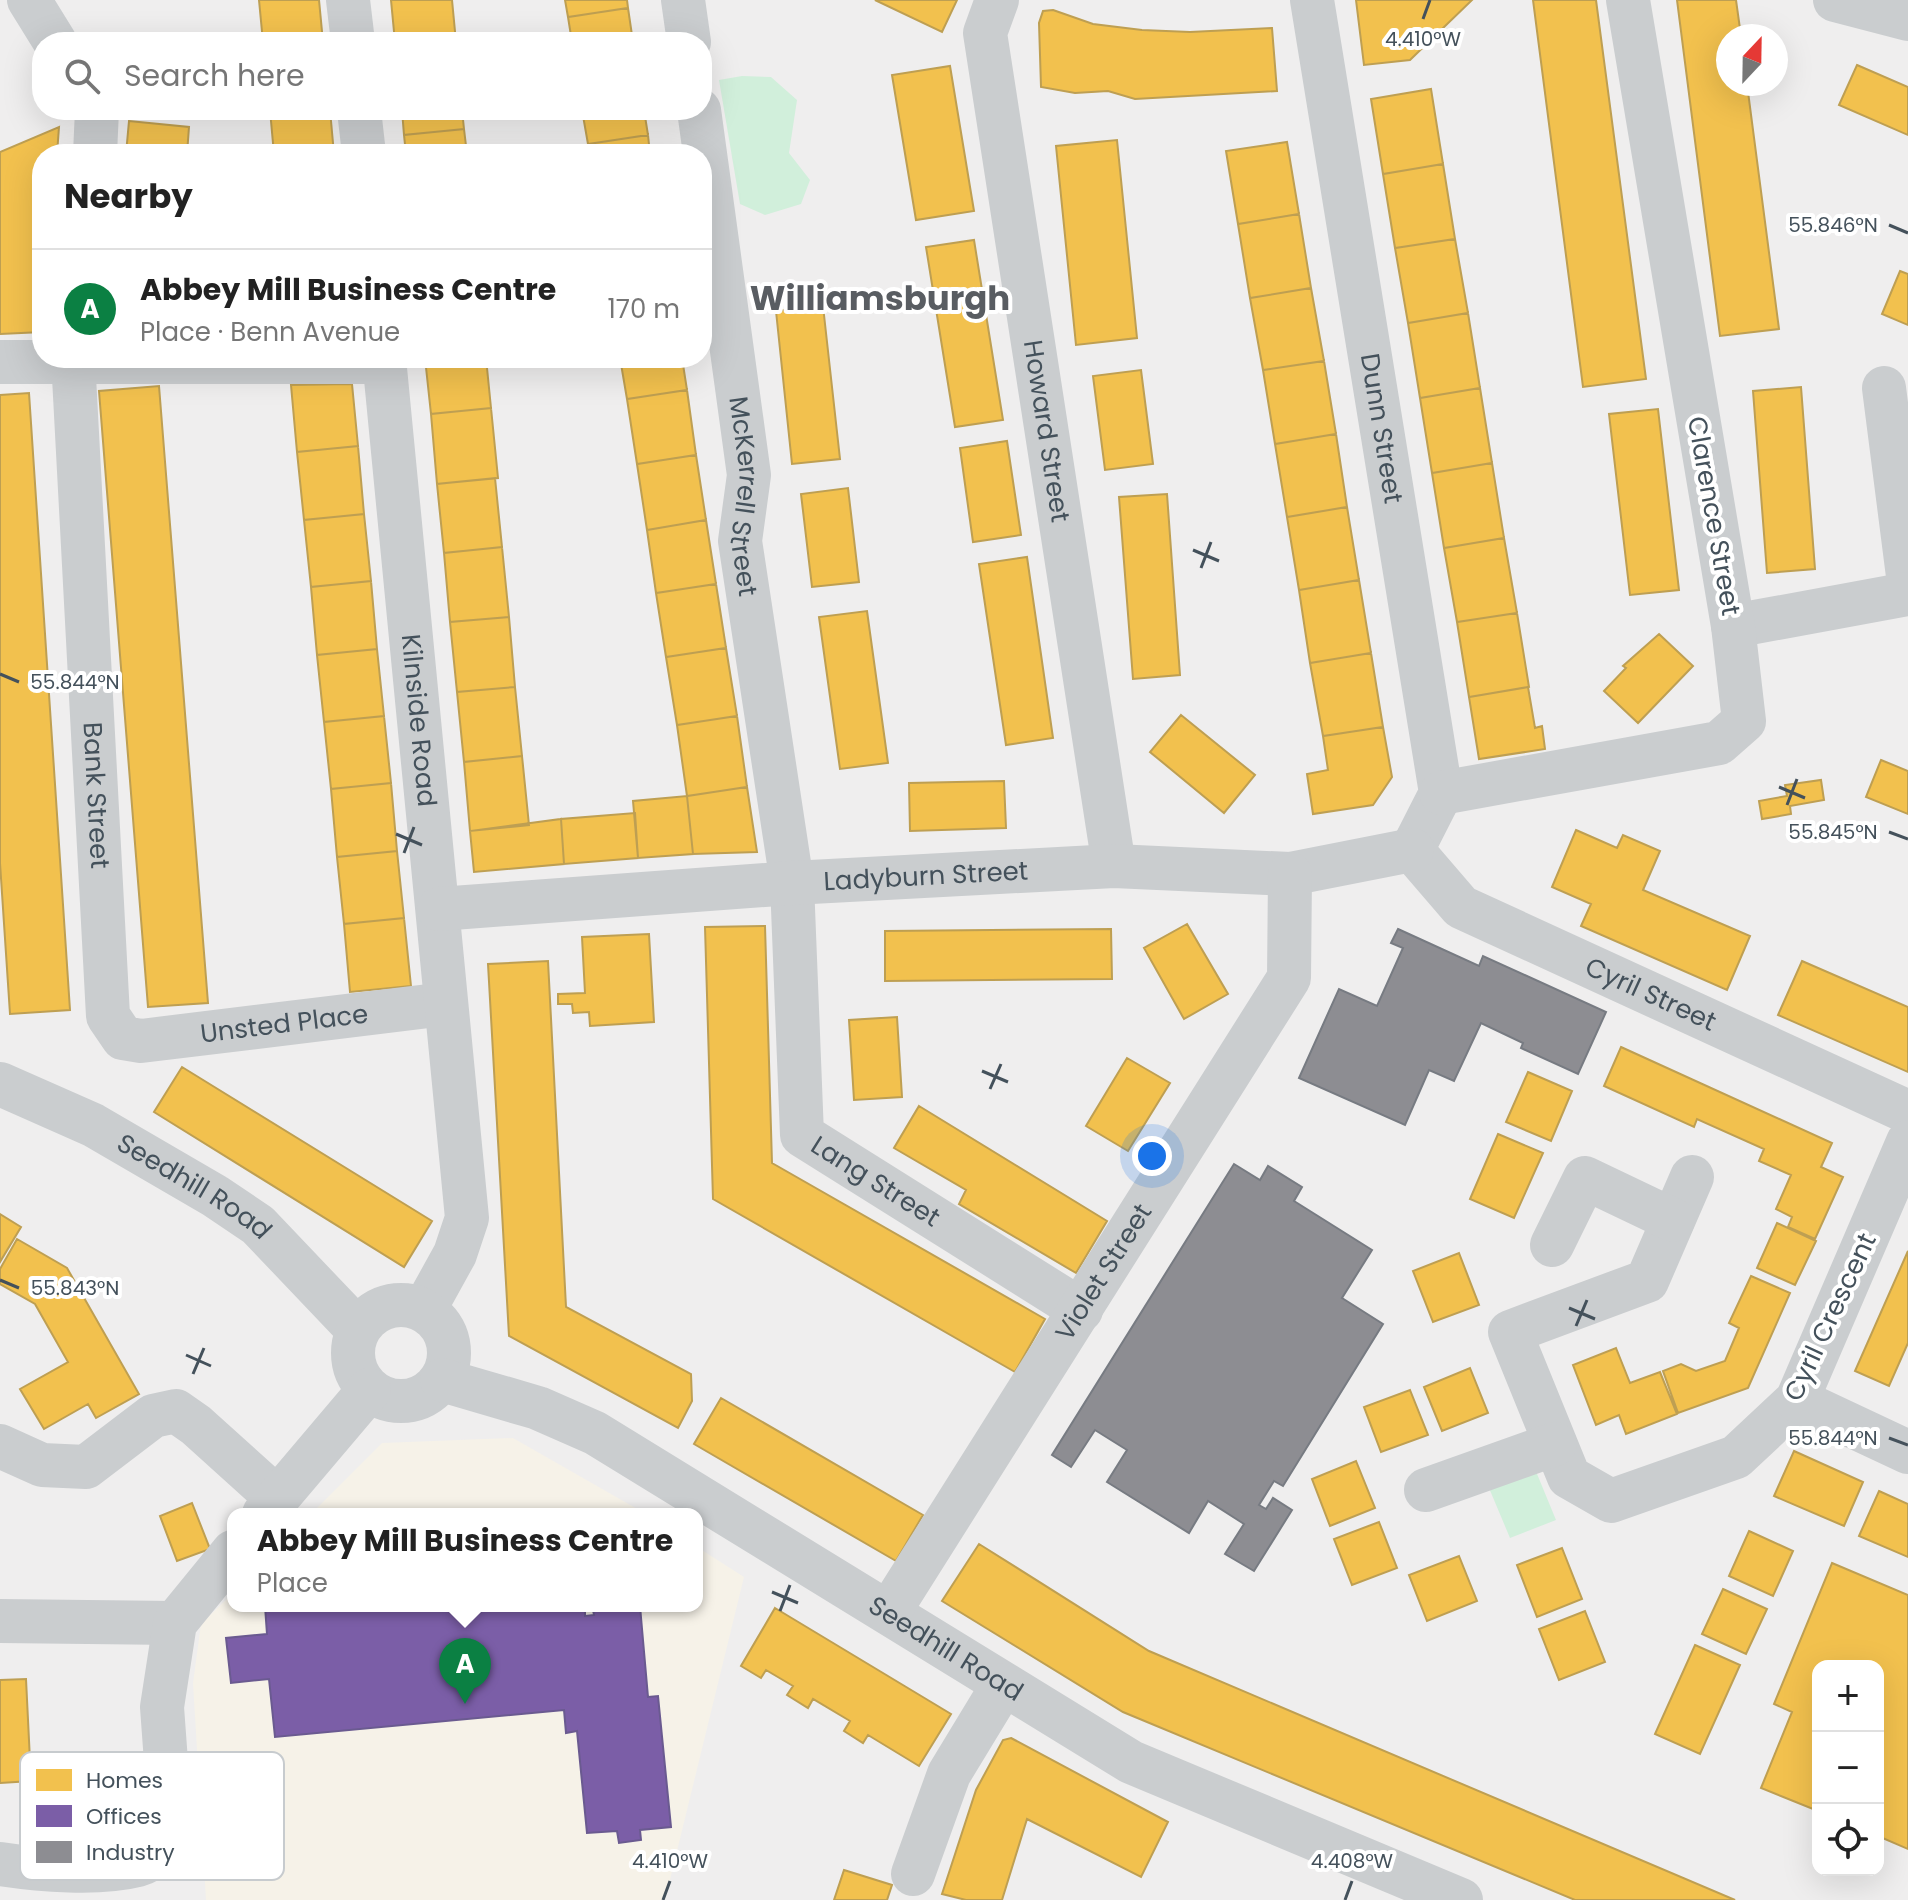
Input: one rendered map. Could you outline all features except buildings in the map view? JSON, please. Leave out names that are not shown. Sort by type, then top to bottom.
[{"type":"street","points":[[29,0],[49,32]]},
{"type":"street","points":[[348,0],[352,32]]},
{"type":"street","points":[[683,0],[688,32]]},
{"type":"street","name":"Howard Street","points":[[997,0],[985,33],[1114,866]]},
{"type":"street","name":"Dunn Street","points":[[1312,0],[1441,793]]},
{"type":"street","name":"Clarence Street","points":[[1441,793],[1719,743],[1744,721],[1733,626],[1628,0]]},
{"type":"street","points":[[1835,0],[1908,19]]},
{"type":"street","points":[[95,144],[97,120]]},
{"type":"street","points":[[360,120],[363,144]]},
{"type":"street","name":"McKerrell Street","points":[[700,120],[704,144]]},
{"type":"street","name":"McKerrell Street","points":[[712,205],[749,475],[740,541],[792,883]]},
{"type":"street","points":[[0,362],[32,361]]},
{"type":"street","name":"Bank Street","points":[[73,368],[108,1016],[123,1038]]},
{"type":"street","name":"Kilnside Road","points":[[385,368],[467,1218],[455,1254],[424,1310]]},
{"type":"street","points":[[1884,388],[1908,576]]},
{"type":"street","points":[[1733,626],[1908,594]]},
{"type":"street","points":[[1412,850],[1441,793]]},
{"type":"street","name":"Ladyburn Street","points":[[439,909],[792,883],[1114,866],[1290,874],[1412,850]]},
{"type":"street","name":"Cyril Street","points":[[1412,850],[1461,907],[1908,1112]]},
{"type":"street","name":"Violet Street","points":[[889,1612],[1289,978],[1290,874]]},
{"type":"street","name":"Lang Street","points":[[792,883],[802,1135],[1081,1310]]},
{"type":"street","name":"Unsted Place","points":[[123,1038],[141,1041],[445,1004]]},
{"type":"street","name":"Seedhill Road","points":[[0,1084],[93,1125],[226,1203],[258,1225],[358,1330]]},
{"type":"street","name":"Cyril Crescent","points":[[1692,1177],[1647,1281],[1510,1332],[1569,1477],[1611,1501],[1736,1457],[1797,1400],[1908,1142]]},
{"type":"street","points":[[1552,1245],[1585,1178],[1673,1220]]},
{"type":"street","points":[[406,1305],[424,1310],[437,1321],[449,1344],[449,1361],[442,1380],[430,1392],[405,1402],[394,1401],[369,1390],[359,1377],[352,1358],[358,1330],[368,1317],[389,1306],[406,1305]]},
{"type":"street","name":"Seedhill Road","points":[[442,1380],[538,1408],[595,1433],[1131,1762],[1461,1900]]},
{"type":"street","points":[[0,1446],[42,1465],[86,1467],[153,1416],[176,1411],[196,1425],[270,1506],[369,1390]]},
{"type":"street","points":[[1797,1400],[1908,1452]]},
{"type":"street","points":[[1426,1490],[1555,1444]]},
{"type":"street","points":[[165,1752],[162,1707],[175,1623],[227,1559]]},
{"type":"street","points":[[0,1621],[175,1623]]},
{"type":"street","points":[[913,1874],[949,1774],[1003,1685]]},
{"type":"street","points":[[0,1864],[20,1872]]},
{"type":"street","points":[[50,1885],[71,1880]]},
{"type":"shaded area","points":[[513,1438],[636,1508],[317,1508],[382,1443]]},
{"type":"shaded area","points":[[703,1551],[744,1577],[665,1900],[206,1900],[205,1880],[284,1880],[284,1752],[197,1752],[193,1683],[201,1624],[227,1599],[227,1612],[703,1612]]},
{"type":"green space","points":[[742,76],[771,77],[797,100],[789,153],[810,180],[801,204],[765,215],[740,204],[719,80]]},
{"type":"green space","points":[[1535,1469],[1556,1520],[1510,1538],[1489,1488]]},
{"type":"place","name":"Abbey Mill Business Centre","points":[[465,1704]]},
{"type":"district","name":"Williamsburgh","points":[[880,298]]}]
